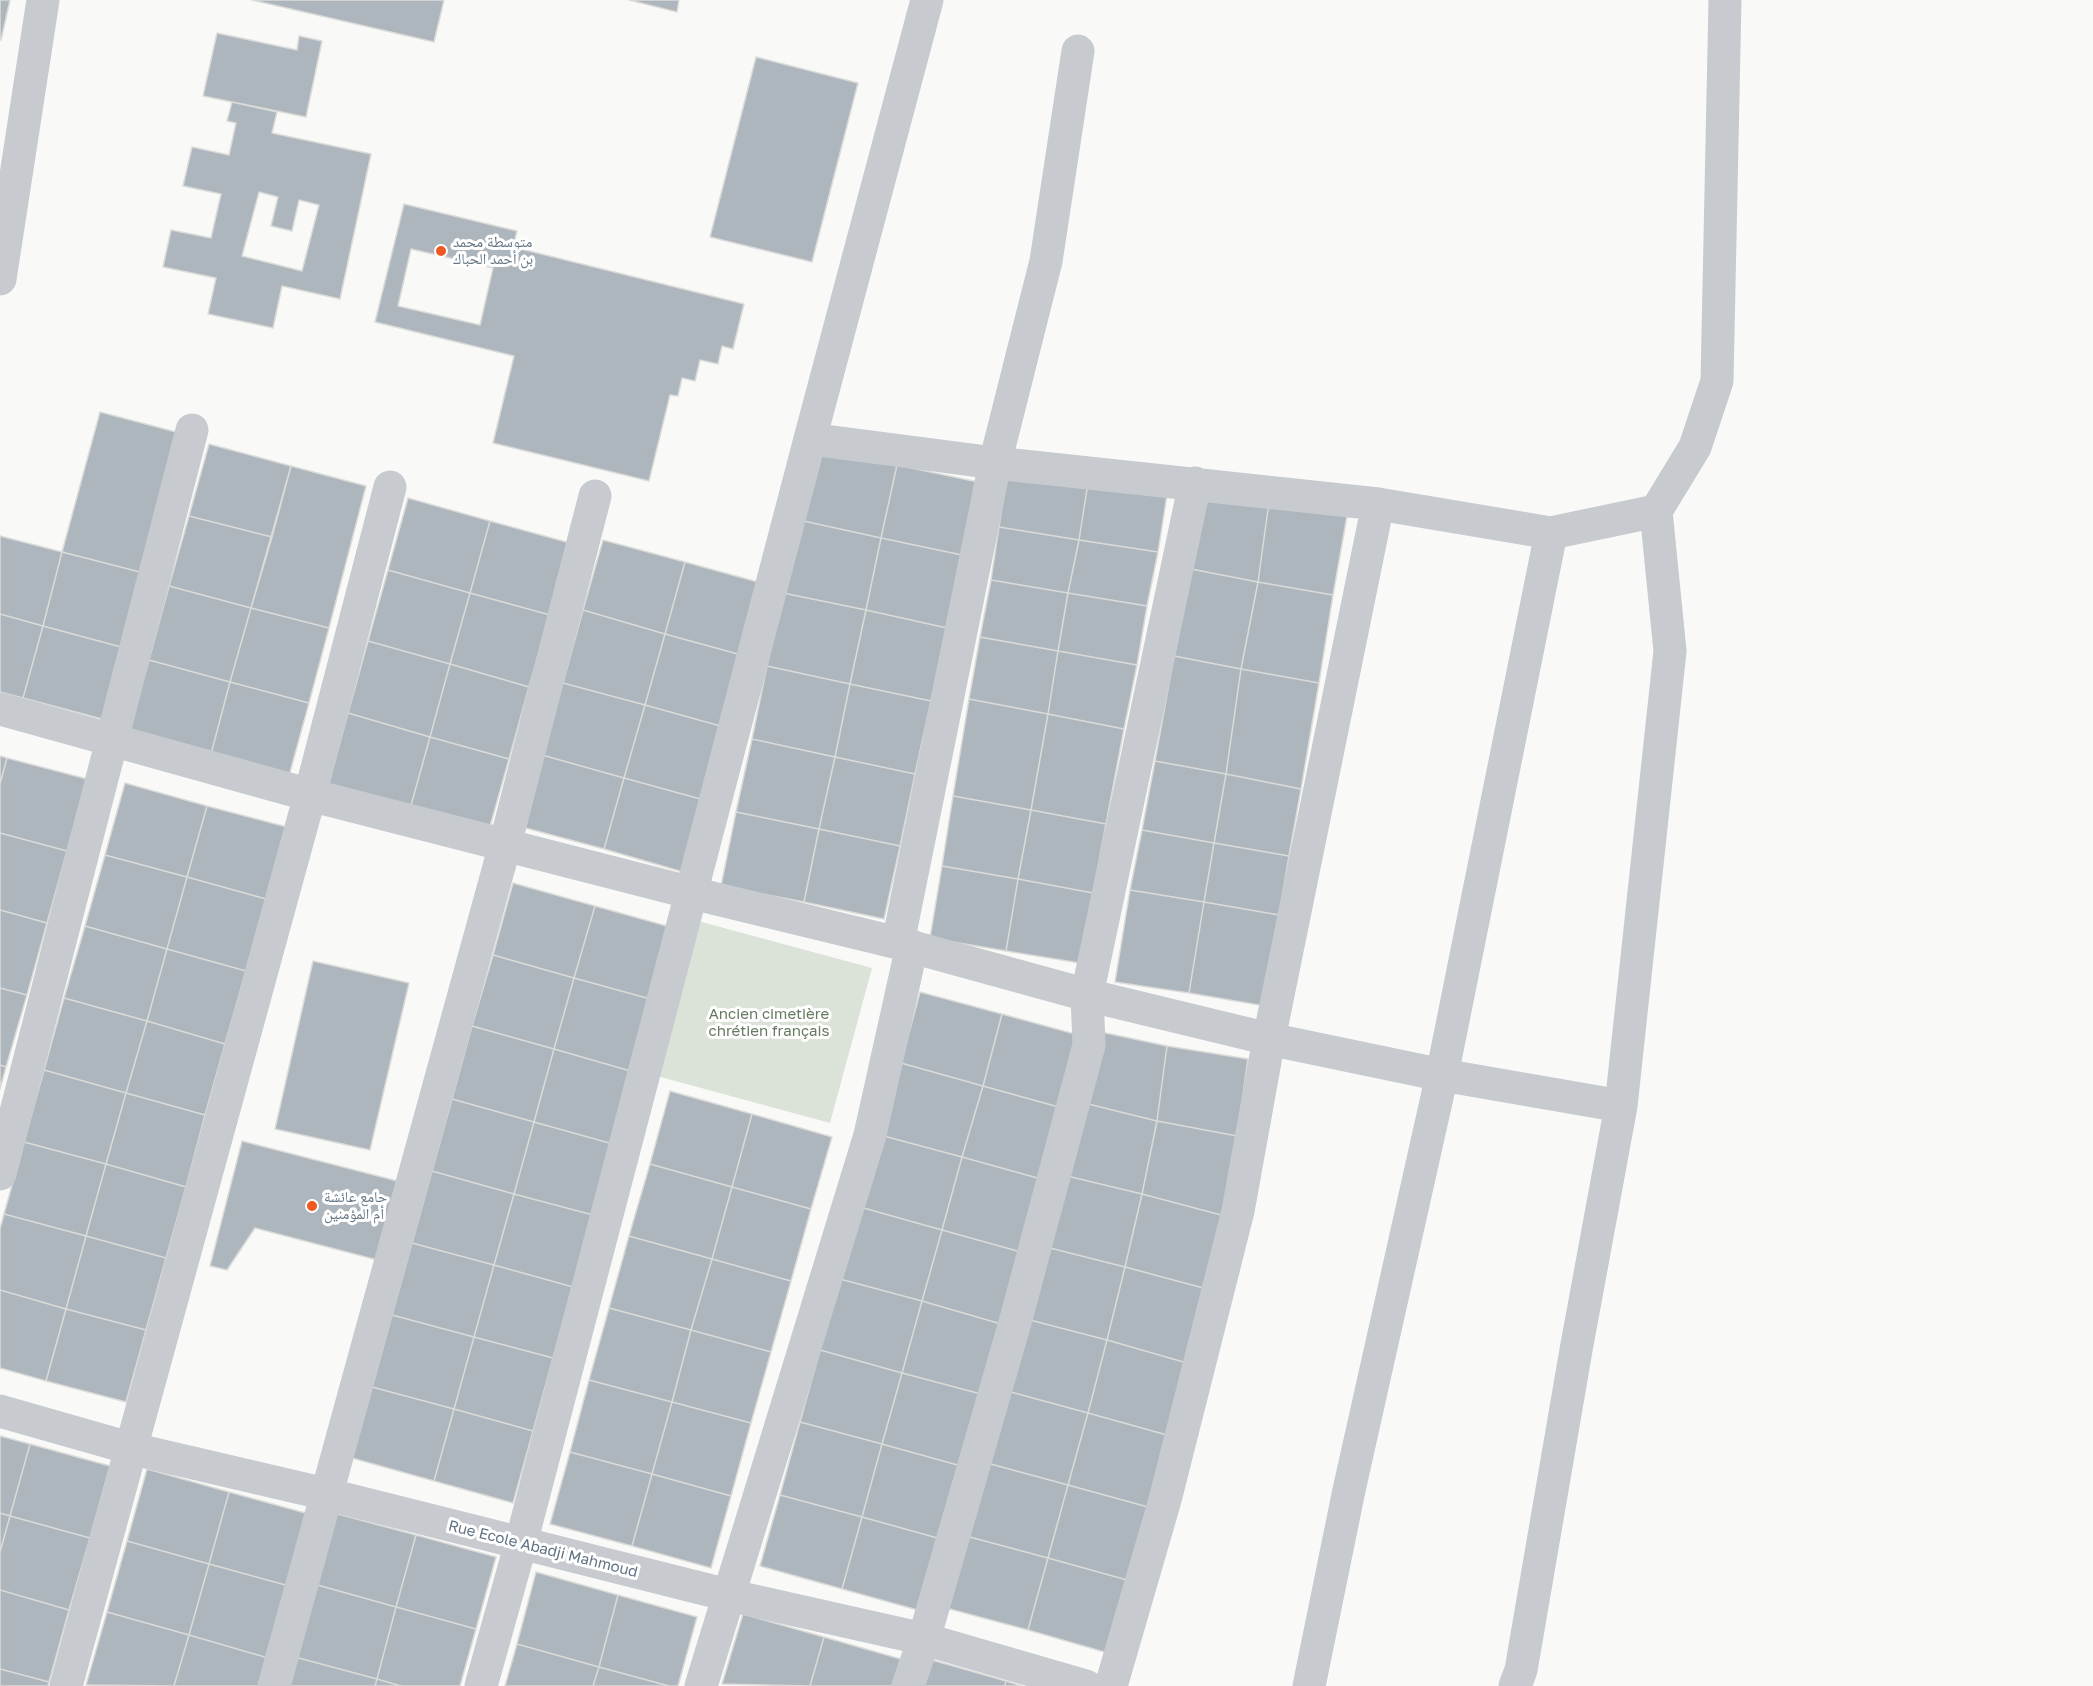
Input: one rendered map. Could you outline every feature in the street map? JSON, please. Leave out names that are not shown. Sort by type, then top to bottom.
[{"type":"street","points":[[1,265],[13,106],[43,0]]},
{"type":"street","points":[[481,1686],[521,1543],[927,0]]},
{"type":"street","points":[[1515,1686],[1521,1670],[1621,1106],[1670,651],[1656,511],[1695,447],[1717,381],[1725,0]]},
{"type":"street","points":[[701,1686],[870,1135],[995,463],[1046,261],[1078,51]]},
{"type":"street","points":[[0,1174],[192,430]]},
{"type":"street","points":[[810,439],[995,463],[1378,504],[1551,533],[1656,511]]},
{"type":"street","points":[[908,1686],[924,1639],[1016,1319],[1089,1045],[1088,995],[1195,483]]},
{"type":"street","points":[[66,1686],[133,1449],[310,795],[390,487]]},
{"type":"street","points":[[274,1686],[505,845],[595,496]]},
{"type":"street","points":[[1111,1686],[1165,1500],[1238,1210],[1269,1039],[1378,504]]},
{"type":"street","points":[[1309,1686],[1349,1490],[1442,1076],[1551,533]]},
{"type":"street","points":[[0,709],[310,795],[692,893],[905,944],[1088,995],[1269,1039],[1442,1076],[1621,1106]]},
{"type":"street","name":"Rue Ecole Abadji Mahmoud","points":[[0,1411],[133,1449],[326,1494],[728,1595],[924,1639],[1086,1686]]},
{"type":"green space","name":"Ancien cimetière chrétien français","points":[[698,921],[872,968],[830,1123],[657,1076]]},
{"type":"building","points":[[0,0],[10,0],[1,40],[0,40]]},
{"type":"building","points":[[252,0],[444,0],[434,42]]},
{"type":"building","points":[[629,0],[679,0],[677,12]]},
{"type":"building","points":[[217,33],[297,50],[299,36],[322,41],[306,117],[203,96]]},
{"type":"building","points":[[756,57],[858,83],[812,262],[710,237]]},
{"type":"building","points":[[232,102],[277,112],[272,133],[371,154],[340,299],[282,286],[273,328],[208,314],[216,278],[163,267],[171,230],[211,238],[221,194],[183,186],[192,147],[229,155],[236,123],[227,121]],"holes":[[[259,192],[278,197],[271,226],[292,231],[299,200],[319,205],[302,271],[242,256]]]},
{"type":"building","points":[[404,204],[517,231],[513,247],[744,304],[733,349],[722,346],[718,364],[700,360],[695,381],[682,378],[678,396],[670,395],[649,481],[493,443],[514,356],[375,322]],"holes":[[[411,249],[493,268],[480,325],[398,306]]]},
{"type":"building","points":[[100,412],[176,432],[140,572],[62,552]]},
{"type":"building","points":[[209,444],[291,466],[272,537],[189,516]]},
{"type":"building","points":[[814,448],[897,465],[881,538],[799,520]]},
{"type":"building","points":[[897,465],[978,482],[962,555],[881,538]]},
{"type":"building","points":[[291,466],[366,486],[329,628],[251,608]]},
{"type":"building","points":[[1008,469],[1088,483],[1079,540],[999,527]]},
{"type":"building","points":[[1088,483],[1167,495],[1158,552],[1079,540]]},
{"type":"building","points":[[1203,493],[1269,502],[1258,582],[1191,569]]},
{"type":"building","points":[[408,498],[490,521],[470,593],[388,570]]},
{"type":"building","points":[[1269,502],[1347,516],[1333,595],[1258,582]]},
{"type":"building","points":[[189,516],[272,537],[251,608],[169,586]]},
{"type":"building","points":[[799,520],[881,538],[866,610],[783,593]]},
{"type":"building","points":[[490,521],[570,543],[550,615],[470,593]]},
{"type":"building","points":[[999,527],[1079,540],[1068,593],[991,580]]},
{"type":"building","points":[[0,536],[62,552],[43,626],[0,614]]},
{"type":"building","points":[[881,538],[962,555],[947,628],[866,610]]},
{"type":"building","points":[[603,540],[685,562],[665,634],[583,610]]},
{"type":"building","points":[[1079,540],[1158,552],[1147,606],[1068,593]]},
{"type":"building","points":[[62,552],[140,572],[121,647],[43,626]]},
{"type":"building","points":[[685,562],[765,584],[745,656],[665,634]]},
{"type":"building","points":[[1191,569],[1258,582],[1241,669],[1174,656]]},
{"type":"building","points":[[388,570],[470,593],[450,664],[368,641]]},
{"type":"building","points":[[991,580],[1068,593],[1058,651],[980,637]]},
{"type":"building","points":[[1258,582],[1333,595],[1319,683],[1241,669]]},
{"type":"building","points":[[169,586],[251,608],[230,682],[149,660]]},
{"type":"building","points":[[470,593],[550,615],[529,687],[450,664]]},
{"type":"building","points":[[783,593],[866,610],[850,684],[767,666]]},
{"type":"building","points":[[1068,593],[1147,606],[1137,665],[1058,651]]},
{"type":"building","points":[[251,608],[329,628],[309,703],[230,682]]},
{"type":"building","points":[[583,610],[665,634],[645,705],[563,683]]},
{"type":"building","points":[[866,610],[947,628],[931,701],[850,684]]},
{"type":"building","points":[[0,614],[43,626],[23,698],[0,692]]},
{"type":"building","points":[[43,626],[121,647],[102,719],[23,698]]},
{"type":"building","points":[[665,634],[745,656],[724,727],[645,705]]},
{"type":"building","points":[[980,637],[1058,651],[1048,714],[969,699]]},
{"type":"building","points":[[368,641],[450,664],[430,737],[348,713]]},
{"type":"building","points":[[1058,651],[1137,665],[1124,729],[1048,714]]},
{"type":"building","points":[[1174,656],[1241,669],[1226,774],[1155,761]]},
{"type":"building","points":[[149,660],[230,682],[211,754],[128,731]]},
{"type":"building","points":[[450,664],[529,687],[509,759],[430,737]]},
{"type":"building","points":[[767,666],[850,684],[835,757],[752,739]]},
{"type":"building","points":[[1241,669],[1319,683],[1301,789],[1226,774]]},
{"type":"building","points":[[230,682],[309,703],[289,776],[211,754]]},
{"type":"building","points":[[563,683],[645,705],[624,778],[542,755]]},
{"type":"building","points":[[850,684],[931,701],[915,774],[835,757]]},
{"type":"building","points":[[969,699],[1048,714],[1031,810],[953,796]]},
{"type":"building","points":[[645,705],[724,727],[704,800],[624,778]]},
{"type":"building","points":[[348,713],[430,737],[410,809],[328,786]]},
{"type":"building","points":[[1048,714],[1124,729],[1106,824],[1031,810]]},
{"type":"building","points":[[430,737],[509,759],[489,830],[410,809]]},
{"type":"building","points":[[752,739],[835,757],[819,829],[736,812]]},
{"type":"building","points":[[542,755],[624,778],[604,849],[522,827]]},
{"type":"building","points":[[0,756],[7,758],[0,784]]},
{"type":"building","points":[[835,757],[915,774],[900,846],[819,829]]},
{"type":"building","points":[[7,758],[87,779],[67,851],[0,833],[0,784]]},
{"type":"building","points":[[1155,761],[1226,774],[1214,843],[1142,830]]},
{"type":"building","points":[[1226,774],[1301,789],[1289,856],[1214,843]]},
{"type":"building","points":[[624,778],[704,800],[683,872],[604,849]]},
{"type":"building","points":[[125,783],[207,806],[187,877],[105,855]]},
{"type":"building","points":[[953,796],[1031,810],[1018,879],[942,866]]},
{"type":"building","points":[[207,806],[287,827],[266,899],[187,877]]},
{"type":"building","points":[[1031,810],[1106,824],[1093,893],[1018,879]]},
{"type":"building","points":[[736,812],[819,829],[804,902],[721,886]]},
{"type":"building","points":[[819,829],[900,846],[884,919],[804,902]]},
{"type":"building","points":[[1142,830],[1214,843],[1204,902],[1130,890]]},
{"type":"building","points":[[0,833],[67,851],[47,923],[0,910]]},
{"type":"building","points":[[1214,843],[1289,856],[1279,915],[1204,902]]},
{"type":"building","points":[[105,855],[187,877],[167,949],[85,926]]},
{"type":"building","points":[[942,866],[1018,879],[1006,951],[930,938]]},
{"type":"building","points":[[187,877],[266,899],[246,971],[167,949]]},
{"type":"building","points":[[1018,879],[1093,893],[1080,963],[1006,951]]},
{"type":"building","points":[[513,883],[595,906],[574,978],[493,955]]},
{"type":"building","points":[[1130,890],[1204,902],[1189,993],[1115,982]]},
{"type":"building","points":[[1204,902],[1279,915],[1265,1006],[1189,993]]},
{"type":"building","points":[[595,906],[674,928],[654,1000],[574,978]]},
{"type":"building","points":[[0,910],[47,923],[27,995],[0,988]]},
{"type":"building","points":[[85,926],[167,949],[147,1021],[64,998]]},
{"type":"building","points":[[167,949],[246,971],[225,1044],[147,1021]]},
{"type":"building","points":[[493,955],[574,978],[554,1049],[472,1026]]},
{"type":"building","points":[[313,961],[409,983],[370,1150],[275,1129]]},
{"type":"building","points":[[574,978],[654,1000],[634,1072],[554,1049]]},
{"type":"building","points":[[0,988],[27,995],[6,1067],[0,1065]]},
{"type":"building","points":[[920,992],[1002,1014],[983,1086],[901,1063]]},
{"type":"building","points":[[64,998],[147,1021],[126,1093],[44,1070]]},
{"type":"building","points":[[1002,1014],[1082,1036],[1062,1108],[983,1086]]},
{"type":"building","points":[[147,1021],[225,1044],[205,1115],[126,1093]]},
{"type":"building","points":[[472,1026],[554,1049],[534,1122],[452,1099]]},
{"type":"building","points":[[1101,1032],[1167,1046],[1157,1121],[1084,1103]]},
{"type":"building","points":[[1167,1046],[1248,1059],[1237,1136],[1157,1121]]},
{"type":"building","points":[[554,1049],[634,1072],[613,1144],[534,1122]]},
{"type":"building","points":[[901,1063],[983,1086],[962,1157],[880,1135]]},
{"type":"building","points":[[0,1065],[6,1067],[0,1089]]},
{"type":"building","points":[[44,1070],[126,1093],[106,1164],[24,1142]]},
{"type":"building","points":[[983,1086],[1062,1108],[1041,1179],[962,1157]]},
{"type":"building","points":[[670,1091],[752,1114],[732,1187],[650,1164]]},
{"type":"building","points":[[126,1093],[205,1115],[186,1187],[106,1164]]},
{"type":"building","points":[[452,1099],[534,1122],[514,1194],[432,1171]]},
{"type":"building","points":[[1084,1103],[1157,1121],[1142,1194],[1063,1175]]},
{"type":"building","points":[[752,1114],[832,1137],[811,1209],[732,1187]]},
{"type":"building","points":[[1157,1121],[1237,1136],[1225,1216],[1142,1194]]},
{"type":"building","points":[[534,1122],[613,1144],[593,1215],[514,1194]]},
{"type":"building","points":[[880,1135],[962,1157],[942,1230],[860,1207]]},
{"type":"building","name":"جامع عائشة أم المؤمنين","points":[[242,1141],[405,1183],[385,1262],[255,1228],[227,1270],[210,1266]]},
{"type":"building","points":[[24,1142],[106,1164],[86,1236],[4,1214]]},
{"type":"building","points":[[962,1157],[1041,1179],[1021,1252],[942,1230]]},
{"type":"building","points":[[106,1164],[186,1187],[166,1258],[86,1236]]},
{"type":"building","points":[[650,1164],[732,1187],[712,1259],[629,1236]]},
{"type":"building","points":[[432,1171],[514,1194],[494,1265],[412,1243]]},
{"type":"building","points":[[1063,1175],[1142,1194],[1125,1267],[1046,1247]]},
{"type":"building","points":[[732,1187],[811,1209],[791,1281],[712,1259]]},
{"type":"building","points":[[514,1194],[593,1215],[573,1287],[494,1265]]},
{"type":"building","points":[[1142,1194],[1225,1216],[1207,1289],[1125,1267]]},
{"type":"building","points":[[860,1207],[942,1230],[922,1301],[840,1279]]},
{"type":"building","points":[[4,1214],[86,1236],[66,1309],[0,1290],[0,1229]]},
{"type":"building","points":[[942,1230],[1021,1252],[1001,1324],[922,1301]]},
{"type":"building","points":[[86,1236],[166,1258],[146,1330],[66,1309]]},
{"type":"building","points":[[629,1236],[712,1259],[691,1330],[609,1308]]},
{"type":"building","points":[[412,1243],[494,1265],[474,1337],[392,1315]]},
{"type":"building","points":[[1046,1247],[1125,1267],[1107,1340],[1026,1319]]},
{"type":"building","points":[[712,1259],[791,1281],[771,1352],[691,1330]]},
{"type":"building","points":[[494,1265],[573,1287],[553,1358],[474,1337]]},
{"type":"building","points":[[1125,1267],[1207,1289],[1187,1363],[1107,1340]]},
{"type":"building","points":[[840,1279],[922,1301],[902,1373],[820,1350]]},
{"type":"building","points":[[0,1290],[66,1309],[46,1381],[0,1368]]},
{"type":"building","points":[[922,1301],[1001,1324],[981,1394],[902,1373]]},
{"type":"building","points":[[609,1308],[691,1330],[672,1402],[589,1380]]},
{"type":"building","points":[[66,1309],[146,1330],[126,1402],[46,1381]]},
{"type":"building","points":[[392,1315],[474,1337],[454,1409],[372,1387]]},
{"type":"building","points":[[1026,1319],[1107,1340],[1088,1413],[1007,1391]]},
{"type":"building","points":[[691,1330],[771,1352],[751,1423],[672,1402]]},
{"type":"building","points":[[474,1337],[553,1358],[533,1431],[454,1409]]},
{"type":"building","points":[[1107,1340],[1187,1363],[1167,1435],[1088,1413]]},
{"type":"building","points":[[820,1350],[902,1373],[882,1444],[800,1422]]},
{"type":"building","points":[[902,1373],[981,1394],[961,1466],[882,1444]]},
{"type":"building","points":[[589,1380],[672,1402],[652,1474],[570,1452]]},
{"type":"building","points":[[372,1387],[454,1409],[434,1481],[352,1458]]},
{"type":"building","points":[[1007,1391],[1088,1413],[1068,1485],[987,1463]]},
{"type":"building","points":[[672,1402],[751,1423],[731,1496],[652,1474]]},
{"type":"building","points":[[454,1409],[533,1431],[513,1503],[434,1481]]},
{"type":"building","points":[[1088,1413],[1167,1435],[1148,1507],[1068,1485]]},
{"type":"building","points":[[800,1422],[882,1444],[862,1517],[780,1495]]},
{"type":"building","points":[[0,1436],[30,1444],[10,1516],[0,1513]]},
{"type":"building","points":[[30,1444],[110,1466],[90,1538],[10,1516]]},
{"type":"building","points":[[882,1444],[961,1466],[941,1539],[862,1517]]},
{"type":"building","points":[[570,1452],[652,1474],[632,1546],[550,1524]]},
{"type":"building","points":[[987,1463],[1068,1485],[1048,1558],[966,1536]]},
{"type":"building","points":[[147,1469],[229,1492],[209,1564],[127,1541]]},
{"type":"building","points":[[652,1474],[731,1496],[711,1568],[632,1546]]},
{"type":"building","points":[[1068,1485],[1148,1507],[1127,1580],[1048,1558]]},
{"type":"building","points":[[229,1492],[309,1514],[289,1586],[209,1564]]},
{"type":"building","points":[[780,1495],[862,1517],[842,1589],[760,1566]]},
{"type":"building","points":[[0,1513],[10,1516],[0,1552]]},
{"type":"building","points":[[334,1513],[416,1535],[396,1607],[314,1584]]},
{"type":"building","points":[[10,1516],[90,1538],[69,1610],[0,1590],[0,1552]]},
{"type":"building","points":[[862,1517],[941,1539],[921,1611],[842,1589]]},
{"type":"building","points":[[416,1535],[496,1557],[476,1629],[396,1607]]},
{"type":"building","points":[[966,1536],[1048,1558],[1028,1630],[946,1608]]},
{"type":"building","points":[[127,1541],[209,1564],[189,1635],[107,1612]]},
{"type":"building","points":[[1048,1558],[1127,1580],[1108,1653],[1028,1630]]},
{"type":"building","points":[[209,1564],[289,1586],[268,1658],[189,1635]]},
{"type":"building","points":[[536,1572],[618,1595],[599,1667],[517,1644]]},
{"type":"building","points":[[314,1584],[396,1607],[377,1679],[295,1657]]},
{"type":"building","points":[[0,1590],[69,1610],[49,1682],[0,1669]]},
{"type":"building","points":[[618,1595],[697,1617],[678,1686],[669,1686],[599,1667]]},
{"type":"building","points":[[396,1607],[476,1629],[460,1686],[401,1686],[377,1679]]},
{"type":"building","points":[[107,1612],[189,1635],[174,1686],[86,1685]]},
{"type":"building","points":[[743,1614],[824,1637],[810,1686],[722,1684]]},
{"type":"building","points":[[189,1635],[268,1658],[260,1686],[174,1686]]},
{"type":"building","points":[[824,1637],[904,1660],[896,1686],[810,1686]]},
{"type":"building","points":[[517,1644],[599,1667],[593,1686],[505,1686]]},
{"type":"building","points":[[295,1657],[377,1679],[375,1686],[286,1686]]},
{"type":"building","points":[[925,1658],[1006,1681],[1005,1686],[916,1686]]},
{"type":"building","points":[[599,1667],[669,1686],[593,1686]]},
{"type":"building","points":[[0,1669],[49,1682],[48,1686],[0,1686]]},
{"type":"building","points":[[377,1679],[401,1686],[375,1686]]},
{"type":"building","points":[[1006,1681],[1022,1686],[1005,1686]]},
{"type":"place","name":"متوسطة محمد بن أحمد الحباك","points":[[441,251]]},
{"type":"place","name":"جامع عائشة أم المؤمنين","points":[[312,1206]]}]
